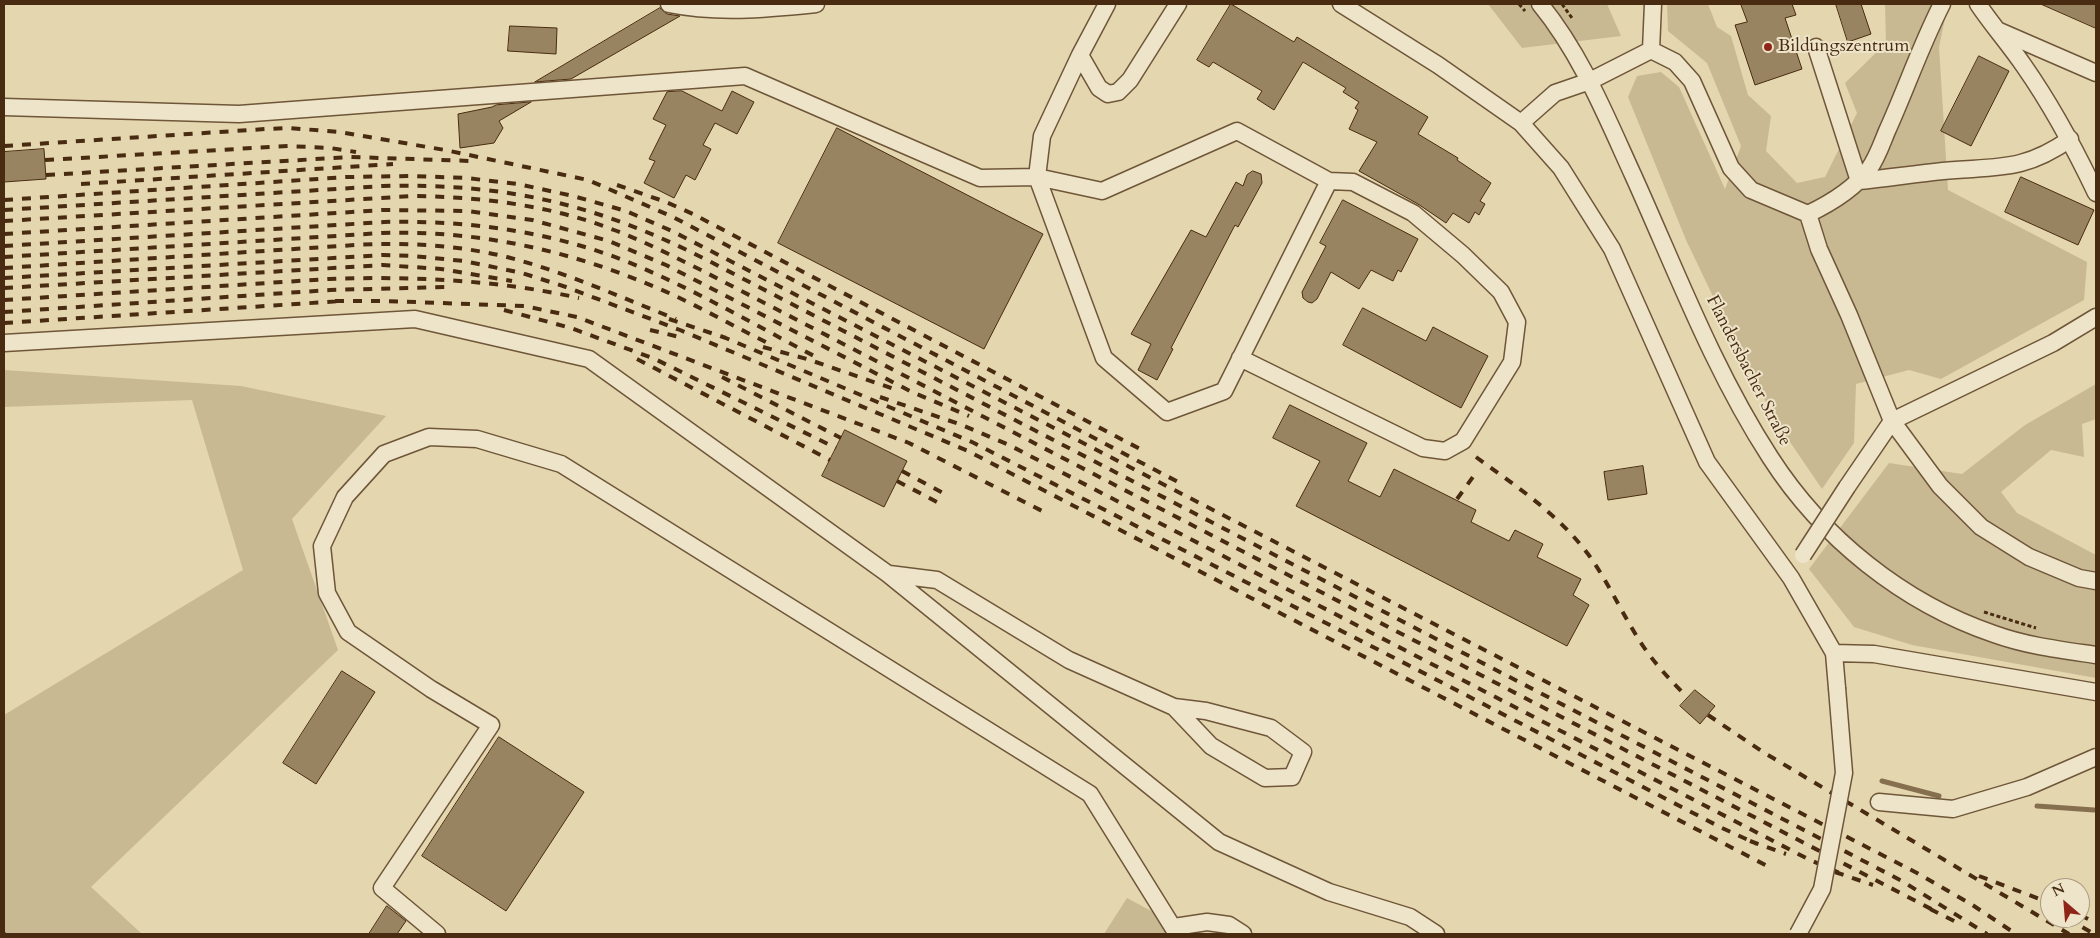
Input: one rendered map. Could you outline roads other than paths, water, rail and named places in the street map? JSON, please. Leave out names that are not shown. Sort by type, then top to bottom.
[{"type":"street","points":[[669,4],[687,8],[752,11],[816,4]]},
{"type":"street","points":[[1107,4],[1080,55],[1042,136],[1037,177],[1104,358],[1167,412],[1224,391],[1329,181]]},
{"type":"street","points":[[1080,55],[1099,88],[1108,94],[1118,92],[1130,80],[1178,4]]},
{"type":"street","points":[[1341,4],[1438,65],[1522,124],[1560,168],[1612,249],[1707,462],[1791,578],[1834,653],[1844,772],[1822,889],[1798,934]]},
{"type":"street","name":"Flandersbacher Straße","points":[[1540,4],[1552,18],[1590,82],[1710,349],[1770,458],[1808,508],[1848,548],[1896,586],[1945,614],[2003,637],[2040,647],[2096,655]]},
{"type":"street","points":[[1651,50],[1653,4]]},
{"type":"street","points":[[1651,50],[1675,62],[1692,81],[1731,168],[1751,190],[1808,214],[1830,203],[1859,181],[1871,167],[1926,36],[1942,4]]},
{"type":"street","points":[[1978,4],[2023,64],[2070,138],[2096,193]]},
{"type":"street","points":[[1995,29],[2096,74]]},
{"type":"street","points":[[1816,47],[1859,181]]},
{"type":"street","points":[[1522,124],[1555,93],[1590,82],[1651,50]]},
{"type":"street","points":[[4,107],[239,114],[745,76],[980,178],[1037,177],[1102,191],[1237,131],[1329,181],[1353,182],[1413,213],[1463,255],[1501,292],[1517,322],[1512,362],[1463,441],[1445,451],[1422,448],[1240,358]]},
{"type":"street","points":[[1859,181],[1944,171],[2007,167],[2027,163],[2050,152],[2070,138]]},
{"type":"street","points":[[1808,214],[1819,249],[1849,315],[1892,421],[1940,486],[1981,527],[2029,557],[2079,578],[2096,581]]},
{"type":"street","points":[[1791,578],[1847,487],[1892,421],[2053,343],[2096,317]]},
{"type":"street","points":[[4,343],[414,319],[589,359],[888,574],[1219,842],[1329,892],[1410,917],[1436,934]]},
{"type":"street","points":[[437,934],[382,888],[491,725],[430,689],[348,632],[327,594],[322,546],[344,497],[384,454],[429,437],[477,439],[561,464],[1090,794],[1176,931],[1207,922],[1229,925],[1243,934]]},
{"type":"street","points":[[888,574],[937,580],[1069,660],[1174,707],[1206,711],[1271,728],[1303,752],[1292,777],[1265,778],[1210,746],[1174,707]]},
{"type":"street","points":[[1834,653],[1874,654],[2096,692]]},
{"type":"street","points":[[1879,802],[1953,809],[2027,787],[2096,757]]},
{"type":"waterway","points":[[1882,781],[1939,796]]},
{"type":"waterway","points":[[2037,806],[2094,810]]},
{"type":"railway","points":[[4,146],[289,128],[339,132],[445,150],[588,180],[673,217],[1180,483]]},
{"type":"railway","points":[[45,160],[288,146],[330,148],[356,152]]},
{"type":"railway","points":[[46,175],[351,157],[472,161]]},
{"type":"railway","points":[[81,184],[393,164]]},
{"type":"railway","points":[[4,200],[347,177],[412,176],[466,178],[518,184],[573,196],[626,211],[672,231],[1917,873],[1971,904],[2016,934]]},
{"type":"railway","points":[[617,185],[666,202],[693,214],[1142,450]]},
{"type":"railway","points":[[4,210],[383,186],[428,186],[470,188],[511,193],[589,211],[627,224],[707,260],[1902,881],[1987,934]]},
{"type":"railway","points":[[4,221],[413,196],[464,198],[515,204],[590,221],[647,244],[701,270],[1937,912]]},
{"type":"railway","points":[[4,234],[383,210],[468,211],[532,220],[609,241],[666,265],[912,392],[969,416]]},
{"type":"railway","points":[[4,246],[384,222],[446,223],[508,230],[569,242],[628,262],[701,296],[818,358]]},
{"type":"railway","points":[[4,257],[382,233],[417,233],[487,239],[555,253],[622,274],[685,301],[774,346]]},
{"type":"railway","points":[[4,268],[355,245],[432,245],[488,253],[529,263],[592,285],[676,319]]},
{"type":"railway","points":[[4,278],[383,255],[464,261],[522,273],[566,287],[680,330],[968,451],[1773,869]]},
{"type":"railway","points":[[4,288],[383,265],[441,269],[512,281]]},
{"type":"railway","points":[[4,300],[360,278],[486,283],[579,298]]},
{"type":"railway","points":[[4,312],[330,290],[446,287]]},
{"type":"railway","points":[[335,301],[524,306],[577,317],[909,443],[1046,513]]},
{"type":"railway","points":[[4,323],[342,301]]},
{"type":"railway","points":[[504,310],[571,328],[655,359],[836,448]]},
{"type":"railway","points":[[669,319],[726,338]]},
{"type":"railway","points":[[650,330],[684,338]]},
{"type":"railway","points":[[721,336],[972,442],[1720,827],[1757,844]]},
{"type":"railway","points":[[763,347],[807,359],[894,389]]},
{"type":"railway","points":[[637,359],[830,460]]},
{"type":"railway","points":[[722,377],[841,438]]},
{"type":"railway","points":[[880,397],[962,425],[1009,445],[1808,859],[1842,874]]},
{"type":"railway","points":[[1476,457],[1536,501],[1576,540],[1596,565],[1643,646],[1664,673],[1687,697]]},
{"type":"railway","points":[[1457,499],[1478,470]]},
{"type":"railway","points":[[902,471],[943,493]]},
{"type":"railway","points":[[897,481],[937,502]]},
{"type":"railway","points":[[1708,715],[1763,752],[2069,934]]},
{"type":"railway","points":[[1750,841],[1786,854]]},
{"type":"railway","points":[[1835,872],[1873,885]]},
{"type":"railway","points":[[1979,876],[2040,899]]},
{"type":"railway","points":[[1930,909],[1962,925]]},
{"type":"railway","points":[[2090,920],[2096,923]]},
{"type":"railway","points":[[2084,928],[2094,934]]},
{"type":"place","name":"Bildungszentrum","points":[[1768,47]]}]
